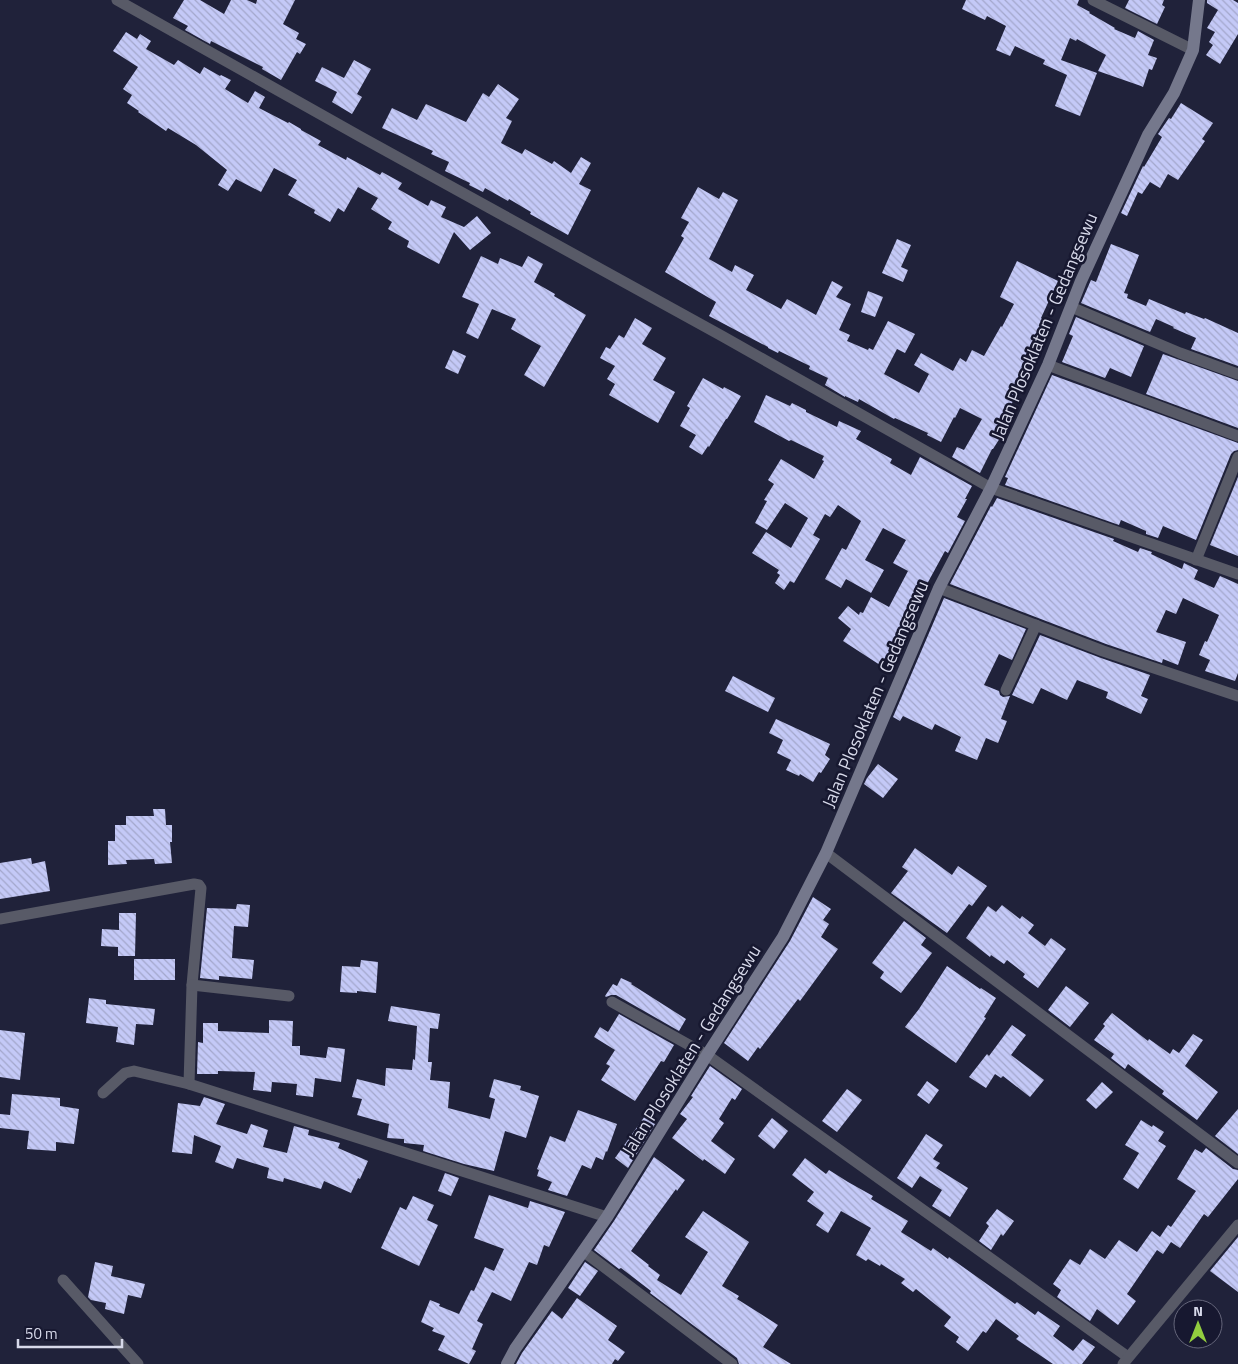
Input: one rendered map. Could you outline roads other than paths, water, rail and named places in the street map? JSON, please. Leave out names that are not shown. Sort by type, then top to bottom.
[{"type":"main road","name":"Jalan Plosoklaten - Gedangsewu","points":[[507,1364],[515,1349],[607,1217],[707,1055],[783,937],[826,853],[939,588],[991,488],[1048,365],[1081,281],[1148,135],[1174,93],[1193,50],[1199,0]]},
{"type":"street","points":[[117,0],[722,336],[991,488],[1238,574]]},
{"type":"street","points":[[1093,0],[1193,50]]},
{"type":"street","points":[[1071,307],[1180,353],[1238,374]]},
{"type":"street","points":[[1048,365],[1238,436]]},
{"type":"street","points":[[1196,560],[1238,457]]},
{"type":"street","points":[[939,588],[1103,651],[1238,696]]},
{"type":"street","points":[[1006,690],[1036,625]]},
{"type":"street","points":[[826,853],[1238,1163]]},
{"type":"street","points":[[0,919],[194,884],[199,885],[201,888],[192,985],[189,1084]]},
{"type":"street","points":[[192,985],[289,996]]},
{"type":"street","points":[[612,1002],[707,1055],[1126,1361],[1238,1226]]},
{"type":"street","points":[[103,1093],[125,1073],[129,1072],[189,1084],[607,1217]]},
{"type":"street","points":[[583,1251],[732,1364]]},
{"type":"street","points":[[63,1280],[138,1364]]}]
